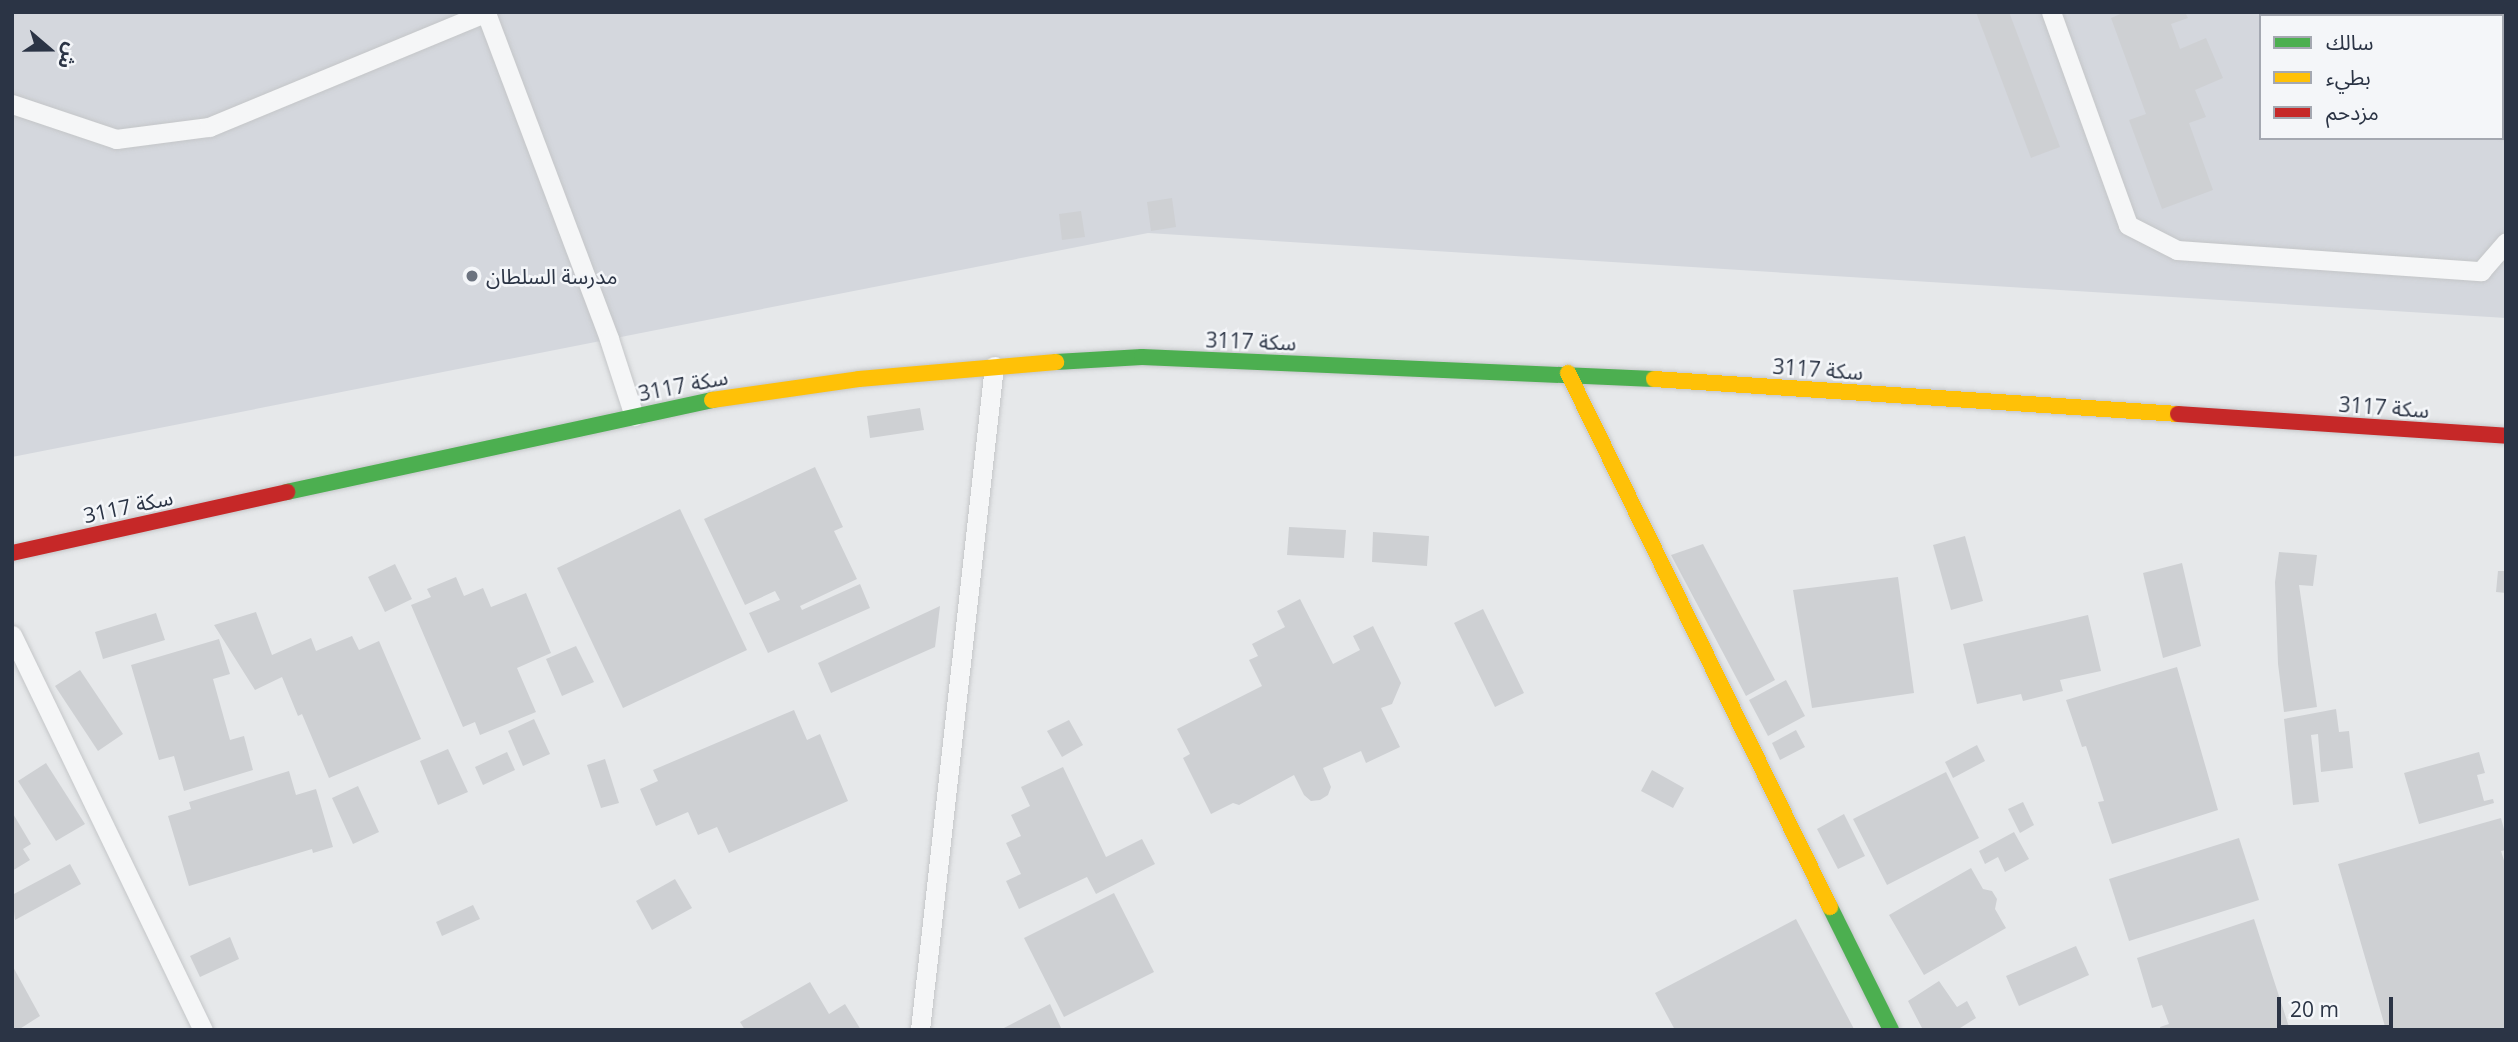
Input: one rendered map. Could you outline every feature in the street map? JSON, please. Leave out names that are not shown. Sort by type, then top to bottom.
[{"type":"street","name":"سكة 3117","points":[[12,553],[695,402],[859,379],[994,366],[1142,358],[1568,373],[2506,436]]},
{"type":"street","points":[[1568,373],[1891,1030]]},
{"type":"lane","points":[[12,104],[116,139],[209,127],[486,12],[609,340],[634,416]]},
{"type":"lane","points":[[2051,12],[2129,225],[2165,244],[2177,250],[2481,271],[2506,242]]},
{"type":"lane","points":[[920,1030],[994,366]]},
{"type":"lane","points":[[12,635],[203,1030]]},
{"type":"shaded area","name":"مدرسة السلطان","points":[[12,12],[2506,12],[2506,318],[1148,233],[12,457]]},
{"type":"building","points":[[1976,12],[2009,12],[2060,147],[2031,158]]},
{"type":"building","points":[[2125,12],[2185,12],[2188,18],[2171,24],[2180,49],[2206,38],[2223,78],[2195,90],[2206,117],[2189,123],[2213,190],[2162,209],[2129,120],[2146,114],[2111,18]]},
{"type":"building","points":[[2307,12],[2368,14],[2308,14]]},
{"type":"building","points":[[1172,198],[1176,227],[1151,231],[1147,202]]},
{"type":"building","points":[[1081,211],[1085,237],[1062,240],[1059,214]]},
{"type":"building","points":[[920,408],[924,430],[870,438],[867,416]]},
{"type":"building","points":[[815,467],[843,527],[834,531],[857,579],[800,606],[802,610],[860,584],[870,608],[768,653],[749,613],[780,600],[775,591],[745,605],[704,519]]},
{"type":"building","points":[[680,509],[747,650],[623,708],[557,568]]},
{"type":"building","points":[[1289,527],[1346,530],[1344,558],[1287,555]]},
{"type":"building","points":[[1373,532],[1429,536],[1427,566],[1372,562]]},
{"type":"building","points":[[1965,536],[1983,601],[1951,610],[1933,545]]},
{"type":"building","points":[[1703,544],[1775,680],[1746,696],[1671,555]]},
{"type":"building","points":[[2279,552],[2317,555],[2313,586],[2299,585],[2317,707],[2284,712],[2278,664],[2275,582]]},
{"type":"building","points":[[2182,563],[2201,646],[2163,658],[2143,573]]},
{"type":"building","points":[[395,564],[412,599],[385,612],[368,577]]},
{"type":"building","points":[[2498,571],[2506,571],[2506,593],[2496,592]]},
{"type":"building","points":[[456,577],[464,596],[483,588],[491,607],[526,593],[551,653],[517,668],[536,712],[480,735],[475,722],[463,727],[411,605],[431,597],[427,589]]},
{"type":"building","points":[[1898,577],[1914,693],[1812,708],[1793,590]]},
{"type":"building","points":[[1300,599],[1333,664],[1360,650],[1353,636],[1373,626],[1401,683],[1392,704],[1381,708],[1400,747],[1366,763],[1361,751],[1323,768],[1331,787],[1328,795],[1320,800],[1311,801],[1304,795],[1294,775],[1239,805],[1233,803],[1211,814],[1183,758],[1190,754],[1177,729],[1262,686],[1249,660],[1258,656],[1252,644],[1285,627],[1277,611]]},
{"type":"building","points":[[940,606],[935,647],[831,693],[818,663]]},
{"type":"building","points":[[1483,609],[1524,693],[1495,707],[1454,623]]},
{"type":"building","points":[[256,612],[272,655],[311,638],[316,651],[352,636],[359,650],[379,641],[421,739],[329,778],[302,714],[298,716],[282,677],[255,690],[214,625]]},
{"type":"building","points":[[156,613],[165,640],[103,659],[95,632]]},
{"type":"building","points":[[2088,615],[2101,671],[2060,680],[2063,691],[2023,701],[2021,694],[1977,704],[1963,644]]},
{"type":"building","points":[[219,639],[230,674],[213,679],[230,740],[244,736],[253,770],[184,791],[174,756],[159,760],[131,665]]},
{"type":"building","points":[[576,646],[594,682],[562,696],[546,659]]},
{"type":"building","points":[[2177,667],[2218,810],[2112,844],[2098,802],[2104,801],[2086,746],[2082,747],[2066,700]]},
{"type":"building","points":[[80,670],[123,734],[98,751],[55,686]]},
{"type":"building","points":[[1786,680],[1805,716],[1768,736],[1749,700]]},
{"type":"building","points":[[2336,709],[2339,732],[2349,731],[2353,768],[2321,772],[2318,734],[2311,735],[2319,802],[2293,805],[2284,719]]},
{"type":"building","points":[[794,710],[807,740],[820,734],[848,801],[729,853],[717,827],[698,835],[688,812],[656,826],[640,789],[658,781],[653,770]]},
{"type":"building","points":[[534,719],[550,754],[523,766],[508,731]]},
{"type":"building","points":[[1069,720],[1083,745],[1062,757],[1047,731]]},
{"type":"building","points":[[1796,730],[1805,747],[1780,760],[1772,743]]},
{"type":"building","points":[[1977,745],[1985,761],[1953,778],[1945,762]]},
{"type":"building","points":[[448,749],[468,792],[438,805],[420,761]]},
{"type":"building","points":[[507,752],[515,770],[483,785],[475,767]]},
{"type":"building","points":[[2479,752],[2485,773],[2477,775],[2484,801],[2493,799],[2494,803],[2419,824],[2404,773]]},
{"type":"building","points":[[605,759],[619,803],[601,808],[587,765]]},
{"type":"building","points":[[46,763],[85,824],[56,841],[18,781]]},
{"type":"building","points":[[1063,767],[1106,857],[1142,839],[1155,864],[1096,894],[1087,877],[1019,909],[1006,881],[1021,874],[1006,843],[1021,836],[1011,815],[1030,806],[1021,787]]},
{"type":"building","points":[[1652,770],[1684,788],[1673,808],[1641,791]]},
{"type":"building","points":[[289,771],[296,795],[316,789],[333,847],[313,853],[312,849],[189,886],[168,816],[191,809],[189,802]]},
{"type":"building","points":[[1946,772],[1979,838],[1887,885],[1853,819]]},
{"type":"building","points":[[358,786],[379,832],[353,844],[332,798]]},
{"type":"building","points":[[2023,802],[2034,825],[2020,833],[2008,809]]},
{"type":"building","points":[[12,812],[31,844],[23,849],[30,860],[12,871]]},
{"type":"building","points":[[1844,814],[1865,856],[1838,869],[1817,829]]},
{"type":"building","points":[[2501,818],[2506,837],[2506,850],[2501,851],[2506,867],[2506,1030],[2386,1030],[2338,864]]},
{"type":"building","points":[[2014,832],[2029,859],[2005,872],[1998,857],[1985,864],[1979,851]]},
{"type":"building","points":[[2239,838],[2259,900],[2129,941],[2109,879]]},
{"type":"building","points":[[70,864],[81,884],[15,920],[12,895]]},
{"type":"building","points":[[1971,868],[1983,889],[1992,891],[1997,899],[1995,909],[2006,928],[1924,975],[1889,915]]},
{"type":"building","points":[[675,879],[692,908],[652,930],[636,901]]},
{"type":"building","points":[[1114,893],[1154,972],[1064,1017],[1024,938]]},
{"type":"building","points":[[473,905],[480,919],[442,936],[436,922]]},
{"type":"building","points":[[1796,919],[1854,1029],[1675,1030],[1655,993]]},
{"type":"building","points":[[2254,919],[2290,1030],[2161,1030],[2160,1027],[2169,1024],[2162,1005],[2152,1008],[2137,958]]},
{"type":"building","points":[[230,937],[239,959],[200,977],[190,956]]},
{"type":"building","points":[[2076,946],[2089,975],[2019,1006],[2006,976]]},
{"type":"building","points":[[12,965],[40,1016],[18,1030],[12,1030]]},
{"type":"building","points":[[1939,981],[1957,1007],[1967,1001],[1976,1018],[1957,1030],[1923,1030],[1908,1001]]},
{"type":"building","points":[[810,982],[829,1014],[845,1004],[861,1030],[745,1030],[740,1022]]},
{"type":"building","points":[[1050,1004],[1062,1030],[1000,1030]]},
{"type":"traffic: fast","points":[[1056,362],[1142,357],[1654,379]]},
{"type":"traffic: fast","points":[[287,492],[712,400]]},
{"type":"traffic: fast","points":[[1830,907],[1891,1030]]},
{"type":"traffic: slow","points":[[712,400],[859,379],[1056,362]]},
{"type":"traffic: slow","points":[[1568,373],[1830,907]]},
{"type":"traffic: slow","points":[[1654,379],[2178,414]]},
{"type":"traffic: jam","points":[[2178,414],[2506,436]]},
{"type":"traffic: jam","points":[[12,553],[287,492]]},
{"type":"place","name":"مدرسة السلطان","points":[[472,276]]}]
